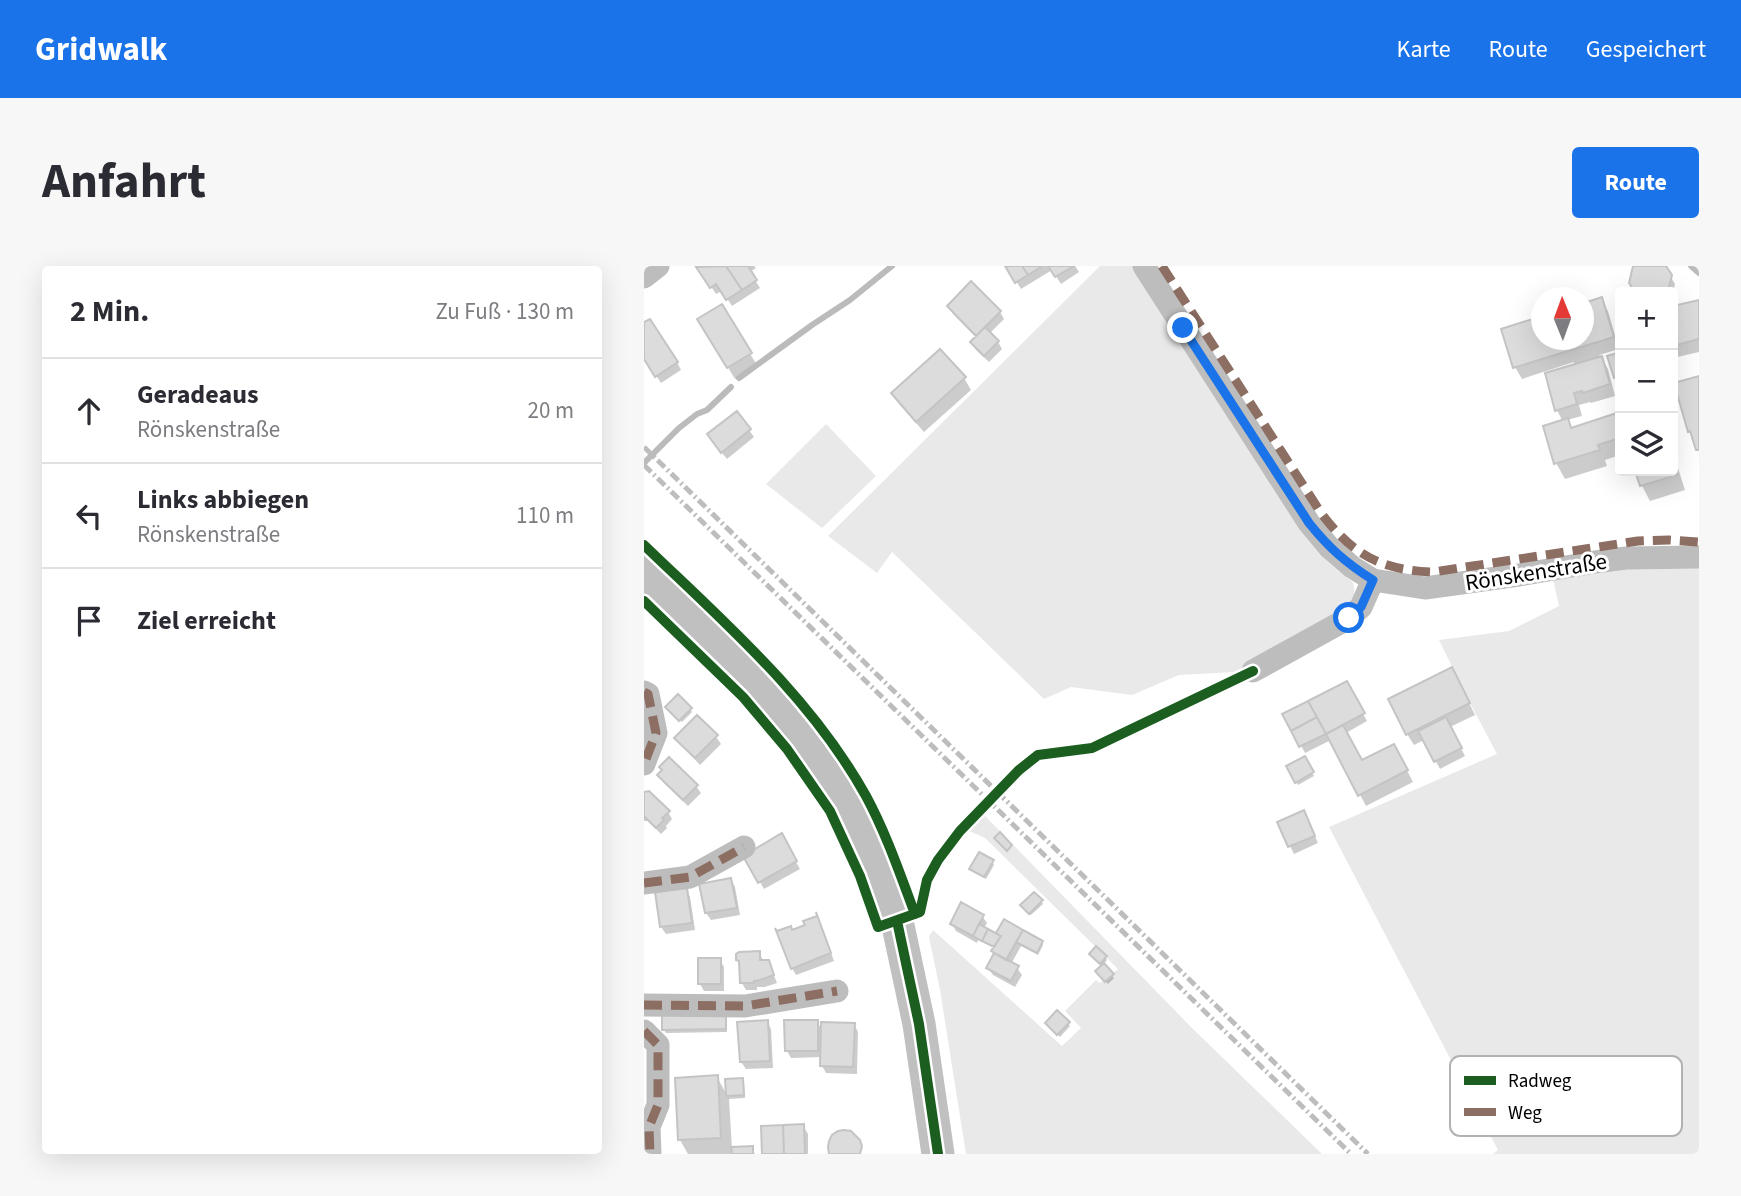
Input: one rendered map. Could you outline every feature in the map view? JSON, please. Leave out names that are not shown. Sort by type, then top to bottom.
[{"type":"main road","points":[[644,572],[743,669],[814,750],[865,838],[897,921],[919,1024],[938,1154]]},
{"type":"street","points":[[644,277],[658,266]]},
{"type":"street","name":"Rönskenstraße","points":[[1144,266],[1309,523],[1329,547],[1352,567],[1373,580],[1425,587],[1626,558],[1699,557]]},
{"type":"street","points":[[1253,671],[1349,618],[1361,607],[1373,580]]},
{"type":"street","points":[[644,692],[648,694],[656,733],[644,764]]},
{"type":"street","points":[[644,883],[690,877],[744,847]]},
{"type":"street","points":[[644,1005],[745,1006],[837,991]]},
{"type":"street","points":[[644,1031],[658,1045],[658,1105],[649,1127],[650,1154]]},
{"type":"shaded area","points":[[1100,266],[1132,266],[1301,529],[1324,558],[1353,582],[1354,595],[1350,606],[1343,613],[1235,672],[1179,675],[1132,695],[1071,687],[1044,699],[892,552],[877,573],[828,536]]},
{"type":"shaded area","points":[[826,424],[876,476],[822,528],[766,484]]},
{"type":"shaded area","points":[[1624,565],[1699,567],[1699,1154],[1493,1154],[1498,1150],[1491,1136],[1682,1136],[1682,1056],[1450,1056],[1450,1058],[1329,827],[1497,754],[1439,640],[1509,631],[1559,606],[1553,579]]},
{"type":"shaded area","points":[[985,816],[1193,1029],[1322,1154],[966,1154],[929,937],[933,930],[1062,1046],[1081,1028],[1065,1011],[1096,980],[1100,983],[1118,969],[985,838],[967,830]]},
{"type":"building","points":[[726,266],[742,290],[726,300],[716,284],[710,288],[696,267]]},
{"type":"building","points":[[726,266],[748,266],[757,280],[742,290]]},
{"type":"building","points":[[1005,266],[1022,266],[1028,275],[1015,283]]},
{"type":"building","points":[[1022,266],[1043,266],[1028,275]]},
{"type":"building","points":[[1048,266],[1074,266],[1055,277]]},
{"type":"building","points":[[1633,266],[1666,266],[1672,275],[1669,287],[1632,287],[1629,283]]},
{"type":"building","points":[[971,281],[1001,311],[976,336],[947,306]]},
{"type":"building","points":[[1602,297],[1614,337],[1594,343],[1594,300]]},
{"type":"building","points":[[1699,300],[1699,339],[1678,345],[1678,305]]},
{"type":"building","points":[[722,304],[752,353],[727,368],[697,319]]},
{"type":"building","points":[[650,319],[678,362],[655,377],[644,359],[644,322]]},
{"type":"building","points":[[1531,319],[1531,350],[1572,350],[1513,368],[1501,329]]},
{"type":"building","points":[[985,327],[999,341],[984,356],[970,342]]},
{"type":"building","points":[[940,349],[966,377],[916,422],[891,393]]},
{"type":"building","points":[[1615,354],[1615,378],[1614,378],[1607,356]]},
{"type":"building","points":[[1602,356],[1610,384],[1583,393],[1574,393],[1577,404],[1555,411],[1545,373]]},
{"type":"building","points":[[1699,376],[1699,450],[1696,450],[1690,431],[1688,432],[1678,397],[1678,382]]},
{"type":"building","points":[[737,411],[751,429],[721,453],[707,434]]},
{"type":"building","points":[[1615,414],[1615,440],[1598,445],[1600,450],[1554,464],[1543,426],[1568,418],[1571,428]]},
{"type":"building","points":[[1637,476],[1674,476],[1640,486]]},
{"type":"building","points":[[1452,667],[1470,703],[1406,735],[1388,699]]},
{"type":"building","points":[[1347,681],[1365,713],[1326,734],[1308,701]]},
{"type":"building","points":[[678,694],[692,708],[679,721],[665,707]]},
{"type":"building","points":[[1308,701],[1317,717],[1291,731],[1282,714]]},
{"type":"building","points":[[697,715],[718,735],[695,758],[674,738]]},
{"type":"building","points":[[1317,717],[1326,734],[1299,747],[1291,731]]},
{"type":"building","points":[[1446,717],[1462,748],[1434,762],[1418,731]]},
{"type":"building","points":[[1343,725],[1362,760],[1394,744],[1408,770],[1358,796],[1326,734]]},
{"type":"building","points":[[1305,756],[1314,772],[1295,783],[1286,766]]},
{"type":"building","points":[[669,757],[698,785],[683,800],[657,775],[662,770],[659,767]]},
{"type":"building","points":[[649,791],[670,811],[656,828],[644,816],[644,792]]},
{"type":"building","points":[[1304,810],[1315,836],[1288,847],[1277,822]]},
{"type":"building","points":[[1000,832],[1012,845],[1007,851],[994,838]]},
{"type":"building","points":[[782,833],[797,861],[758,883],[743,856]]},
{"type":"building","points":[[979,852],[994,860],[984,877],[969,869]]},
{"type":"building","points":[[731,878],[737,908],[705,913],[699,884]]},
{"type":"building","points":[[687,888],[692,923],[660,927],[655,892]]},
{"type":"building","points":[[1034,892],[1043,900],[1029,914],[1020,905]]},
{"type":"building","points":[[961,902],[984,915],[973,936],[950,924]]},
{"type":"building","points":[[816,912],[831,953],[791,969],[775,928],[777,931],[791,926],[792,930],[805,925],[803,921],[817,916]]},
{"type":"building","points":[[1004,919],[1023,930],[1006,960],[991,951],[1001,936],[996,933]]},
{"type":"building","points":[[979,924],[988,929],[982,941],[973,936]]},
{"type":"building","points":[[988,929],[1001,936],[994,947],[982,941]]},
{"type":"building","points":[[1023,930],[1043,941],[1037,953],[1016,942]]},
{"type":"building","points":[[1096,946],[1107,956],[1100,964],[1089,954]]},
{"type":"building","points":[[760,951],[760,960],[769,960],[774,975],[754,983],[740,983],[736,954]]},
{"type":"building","points":[[994,953],[1019,966],[1011,981],[986,968]]},
{"type":"building","points":[[698,958],[721,958],[721,984],[698,984]]},
{"type":"building","points":[[1104,963],[1114,974],[1105,982],[1095,971]]},
{"type":"building","points":[[1057,1010],[1070,1022],[1057,1035],[1045,1023]]},
{"type":"building","points":[[726,1014],[726,1029],[662,1030],[662,1015]]},
{"type":"building","points":[[768,1020],[770,1061],[740,1062],[737,1022]]},
{"type":"building","points":[[784,1020],[818,1020],[818,1051],[785,1051]]},
{"type":"building","points":[[821,1022],[855,1023],[853,1067],[820,1066]]},
{"type":"building","points":[[718,1075],[721,1138],[678,1140],[675,1078]]},
{"type":"building","points":[[743,1078],[744,1095],[726,1096],[725,1079]]},
{"type":"building","points":[[804,1124],[805,1154],[784,1154],[783,1125]]},
{"type":"building","points":[[783,1125],[784,1154],[762,1154],[761,1126]]},
{"type":"building","points":[[844,1130],[851,1131],[860,1140],[860,1154],[829,1154],[832,1135]]},
{"type":"building","points":[[753,1146],[753,1154],[732,1154],[731,1147]]},
{"type":"waterway","points":[[739,378],[850,300],[892,266]]},
{"type":"waterway","points":[[1691,266],[1699,273]]},
{"type":"waterway","points":[[644,463],[679,428],[707,410],[731,387]]},
{"type":"railway","points":[[644,447],[1368,1154]]},
{"type":"railway","points":[[644,465],[1351,1154]]},
{"type":"marked path","points":[[1162,266],[1321,513],[1345,540],[1369,558],[1398,568],[1433,572],[1638,541],[1699,542]]},
{"type":"marked path","points":[[644,692],[648,694],[656,733],[644,764]]},
{"type":"marked path","points":[[644,883],[690,877],[744,847]]},
{"type":"marked path","points":[[644,1005],[745,1006],[837,991]]},
{"type":"marked path","points":[[644,1031],[658,1045],[658,1105],[649,1127],[650,1154]]},
{"type":"cycle path","points":[[644,545],[735,632],[793,693],[844,760],[873,810],[915,914]]},
{"type":"cycle path","points":[[644,601],[743,697],[787,749],[830,811],[860,876],[878,927],[920,912],[927,880],[938,860],[960,831],[1019,770],[1038,755],[1092,748],[1253,671]]},
{"type":"cycle path","points":[[897,921],[919,1024],[938,1154]]},
{"type":"route","points":[[1183,328],[1309,523],[1329,547],[1352,567],[1373,580],[1361,607],[1349,618]]}]
